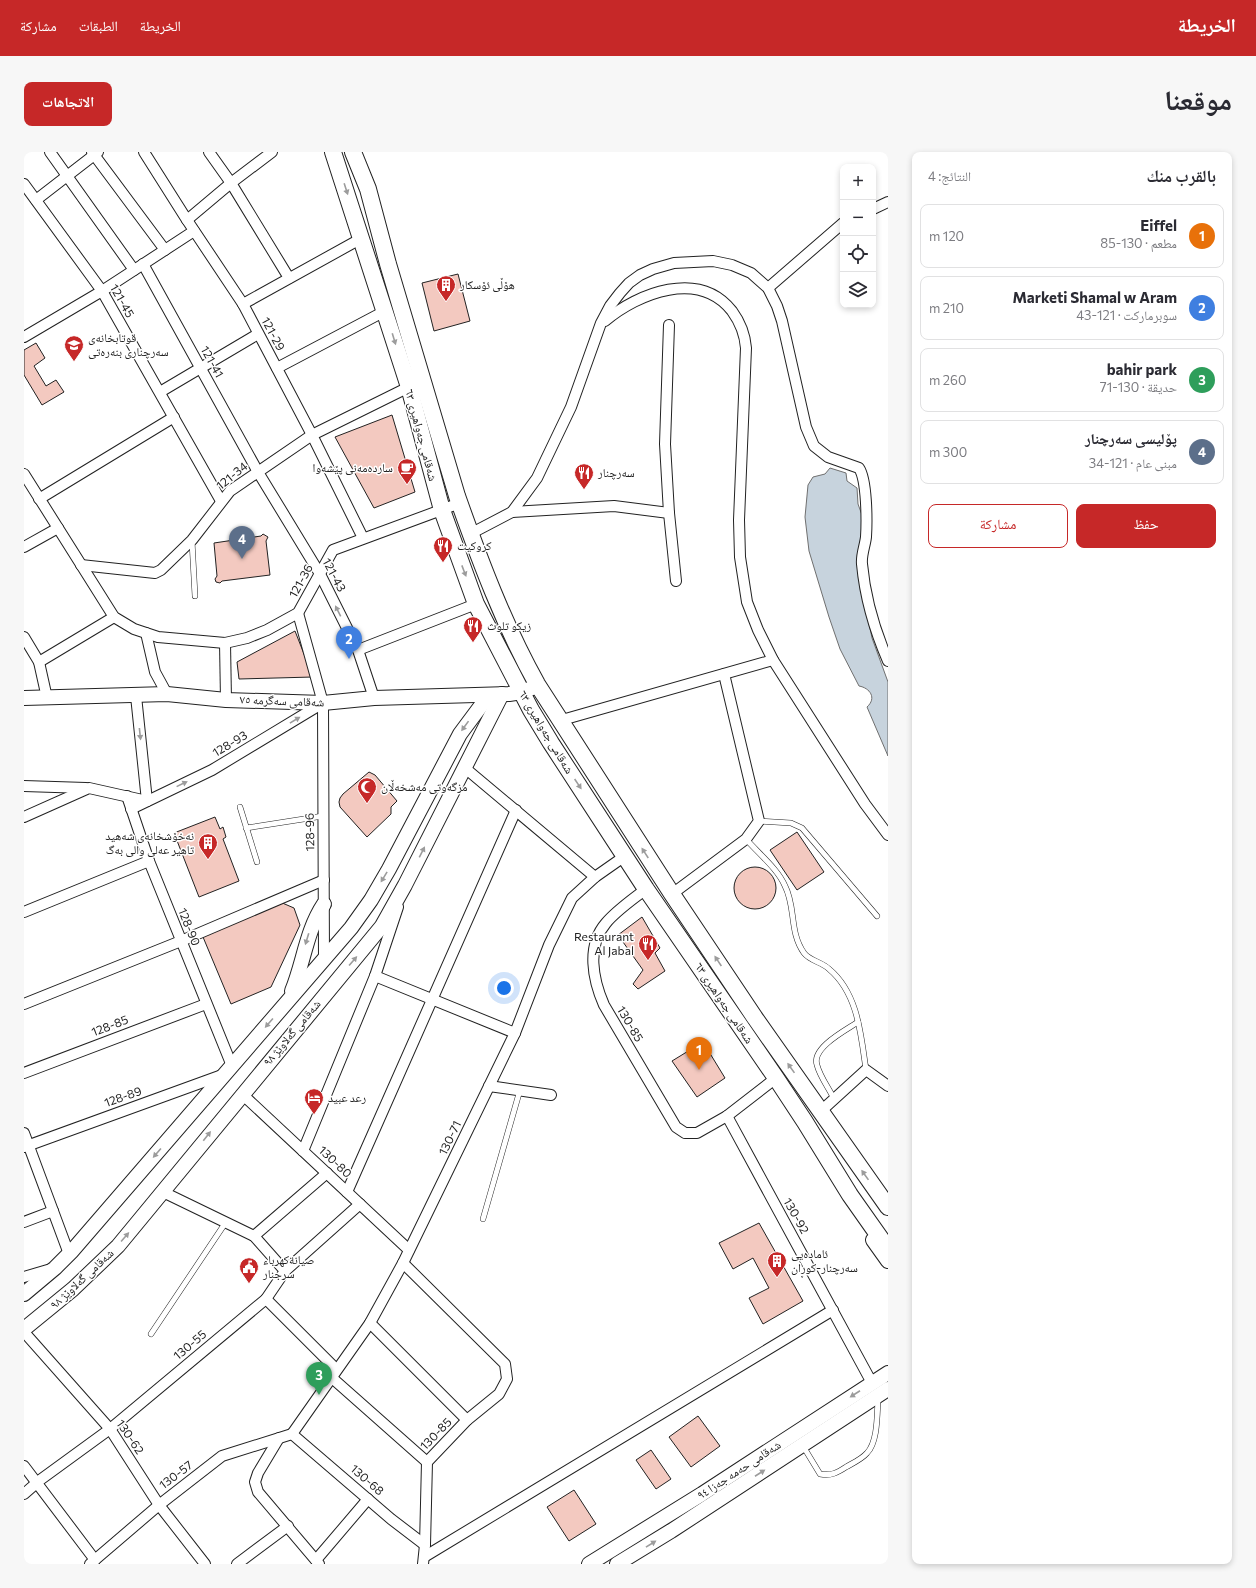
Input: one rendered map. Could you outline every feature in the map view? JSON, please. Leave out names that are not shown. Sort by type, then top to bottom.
[{"type":"main road","name":"شەقامی جەواهیری ٦٣","points":[[333,152],[362,238],[409,388],[442,510],[476,604],[522,692],[551,743],[646,889],[776,1078],[850,1195],[888,1249]]},
{"type":"main road","name":"شەقامی جەواهیری ٦٣","points":[[353,152],[368,189],[392,279],[470,534],[503,616],[521,655],[605,791],[672,894],[755,1018],[822,1111],[888,1207]]},
{"type":"main road","name":"شەقامی سەگرمە ٧٥","points":[[24,698],[166,694],[226,700],[323,703],[374,698],[496,695],[522,692],[538,684]]},
{"type":"main road","name":"شەقامی گەلاوێژ ٩٨","points":[[24,1330],[91,1273],[118,1246],[382,926],[405,886],[465,768],[496,695]]},
{"type":"main road","name":"شەقامی گەلاوێژ ٩٨","points":[[24,1294],[69,1254],[351,928],[371,900],[418,815],[460,734],[496,695]]},
{"type":"main road","points":[[418,815],[436,824]]},
{"type":"main road","points":[[288,1002],[297,980],[310,929],[324,904]]},
{"type":"main road","points":[[324,960],[340,976]]},
{"type":"main road","points":[[850,1195],[864,1224],[888,1261]]},
{"type":"main road","name":"شەقامی حەمە جەزا ٩٤","points":[[617,1564],[671,1531],[799,1439],[872,1383],[888,1373]]},
{"type":"main road","name":"شەقامی حەمە جەزا ٩٤","points":[[588,1564],[702,1494],[883,1393]]},
{"type":"street","points":[[50,152],[134,270]]},
{"type":"street","name":"121-29","points":[[144,152],[194,231],[243,304],[312,435],[363,538]]},
{"type":"street","points":[[209,152],[231,183],[289,278]]},
{"type":"street","points":[[36,200],[95,153],[165,250]]},
{"type":"street","points":[[187,220],[268,153]]},
{"type":"street","name":"121-45","points":[[24,184],[102,291],[221,501]]},
{"type":"street","points":[[876,208],[888,202]]},
{"type":"street","points":[[768,288],[840,226]]},
{"type":"street","points":[[24,336],[102,291],[194,231]]},
{"type":"street","points":[[243,304],[362,238]]},
{"type":"street","points":[[512,512],[537,478],[571,407],[602,323],[610,306],[629,283],[640,275],[653,269],[674,263],[713,261],[732,265],[751,273],[768,288],[777,306],[782,321],[806,427],[814,446],[828,457],[859,468],[863,475],[866,523],[866,537],[862,562],[864,582],[878,637],[888,661]]},
{"type":"street","name":"121-41","points":[[143,264],[258,472]]},
{"type":"street","points":[[602,323],[631,302],[646,296],[679,289],[704,291],[713,295],[723,302],[738,320],[744,336],[746,348],[739,520],[740,557],[747,602],[758,630],[773,660],[865,804],[888,835]]},
{"type":"street","points":[[277,368],[385,311]]},
{"type":"street","points":[[669,325],[665,444],[669,513],[676,581]]},
{"type":"street","points":[[160,392],[258,334]]},
{"type":"street","name":"121-34","points":[[81,565],[155,573],[167,566],[192,540],[230,491],[312,435],[409,388]]},
{"type":"street","points":[[39,498],[174,418]]},
{"type":"street","name":"121-43","points":[[258,472],[320,574],[358,650],[374,698]]},
{"type":"street","points":[[24,474],[114,617],[39,662]]},
{"type":"street","name":"121-36","points":[[114,617],[134,629],[158,637],[225,643],[247,638],[267,630],[298,613],[333,550],[460,503]]},
{"type":"street","points":[[470,534],[512,512],[541,509],[614,506],[669,513]]},
{"type":"street","points":[[24,547],[58,528]]},
{"type":"street","points":[[358,650],[476,604]]},
{"type":"street","name":"128-96","points":[[298,613],[323,703],[324,960]]},
{"type":"street","points":[[146,633],[155,672],[166,694]]},
{"type":"street","points":[[24,637],[39,662],[47,698]]},
{"type":"street","points":[[225,643],[226,700]]},
{"type":"street","points":[[562,720],[773,660]]},
{"type":"street","points":[[672,894],[746,839],[759,821],[724,674]]},
{"type":"street","points":[[24,786],[90,788],[147,801],[136,696]]},
{"type":"street","name":"128-93","points":[[130,809],[212,770],[323,703]]},
{"type":"street","points":[[465,768],[595,877]]},
{"type":"street","points":[[24,817],[90,788]]},
{"type":"street","name":"128-90","points":[[127,796],[130,809],[149,861],[206,1004],[229,1070]]},
{"type":"street","points":[[347,1192],[516,810]]},
{"type":"street","name":"130-71","points":[[292,1434],[370,1323],[403,1263],[515,1033],[549,945],[572,898],[595,877],[625,856]]},
{"type":"street","points":[[24,912],[149,861]]},
{"type":"street","points":[[24,1004],[181,941],[324,880]]},
{"type":"street","points":[[303,1151],[376,976],[405,886]]},
{"type":"street","name":"130-85","points":[[646,889],[619,910],[605,924],[597,937],[593,956],[593,967],[597,989],[604,1005],[676,1127],[685,1133],[696,1133],[727,1116]]},
{"type":"street","points":[[376,976],[515,1033]]},
{"type":"street","name":"128-85","points":[[24,1073],[206,1004]]},
{"type":"street","name":"128-89","points":[[26,1146],[229,1070]]},
{"type":"street","points":[[822,1111],[866,1070],[888,1086]]},
{"type":"street","points":[[727,1116],[776,1078]]},
{"type":"street","points":[[489,1086],[551,1095]]},
{"type":"street","name":"130-80","points":[[242,1094],[409,1250]]},
{"type":"street","name":"130-92","points":[[727,1116],[872,1383]]},
{"type":"street","points":[[24,1133],[26,1146],[53,1210],[69,1254]]},
{"type":"street","points":[[254,1236],[327,1173]]},
{"type":"street","points":[[163,1192],[254,1236],[286,1271]]},
{"type":"street","name":"130-55","points":[[24,1494],[110,1429],[266,1299],[286,1271],[360,1204]]},
{"type":"street","points":[[24,1222],[53,1210]]},
{"type":"street","name":"130-85","points":[[403,1263],[505,1364],[507,1379],[499,1394],[467,1420],[427,1462],[424,1560]]},
{"type":"street","points":[[24,1277],[55,1268]]},
{"type":"street","points":[[266,1299],[334,1373],[427,1462]]},
{"type":"street","points":[[424,1560],[833,1310]]},
{"type":"street","points":[[370,1323],[467,1420]]},
{"type":"street","name":"130-62","points":[[24,1330],[110,1429],[159,1505],[205,1564]]},
{"type":"street","name":"130-57","points":[[93,1562],[159,1505],[222,1456],[292,1434]]},
{"type":"street","name":"130-68","points":[[292,1434],[368,1499],[425,1545]]},
{"type":"street","points":[[279,1438],[258,1473],[255,1482],[258,1492],[318,1562],[368,1499]]},
{"type":"street","points":[[24,1466],[38,1482],[93,1562]]},
{"type":"street","points":[[237,1564],[288,1526]]},
{"type":"lane","points":[[192,540],[195,596]]},
{"type":"lane","points":[[240,808],[257,862]]},
{"type":"lane","points":[[246,828],[323,816]]},
{"type":"lane","points":[[759,821],[791,823],[802,828],[876,916]]},
{"type":"lane","points":[[746,839],[785,885],[791,905],[796,935],[804,952],[810,959],[829,969],[836,976],[854,1004],[866,1070]]},
{"type":"lane","points":[[834,1099],[816,1064],[816,1057],[826,1043],[858,1022]]},
{"type":"lane","points":[[483,1219],[520,1090]]},
{"type":"lane","points":[[151,1334],[226,1222]]},
{"type":"lane","points":[[799,1439],[820,1474],[828,1475],[838,1472],[867,1454],[873,1444],[883,1393],[872,1383]]},
{"type":"shaded area","points":[[830,468],[846,473],[847,481],[857,488],[858,504],[862,515],[862,589],[872,638],[888,682],[888,756],[867,707],[872,700],[871,694],[863,687],[859,686],[840,649],[809,551],[805,517],[808,485],[813,477],[825,474]]},
{"type":"building","name":"هۆڵی ئۆسکار","points":[[458,274],[470,321],[434,331],[422,283]]},
{"type":"building","points":[[36,343],[45,358],[34,366],[46,386],[56,380],[64,392],[42,405],[24,375],[24,350]]},
{"type":"building","points":[[392,415],[415,492],[374,508],[335,437]]},
{"type":"building","points":[[263,534],[268,537],[266,541],[270,575],[222,581],[220,583],[216,582],[215,579],[217,576],[214,543],[261,536]]},
{"type":"building","points":[[295,631],[313,677],[239,679],[237,662]]},
{"type":"building","name":"مزگەوتی مەشخەڵان","points":[[369,772],[375,775],[397,801],[391,807],[391,814],[367,837],[340,807],[339,802],[343,794]]},
{"type":"building","name":"نەخۆشخانەی شەهید تاهیر عەلی والی بەگ","points":[[215,817],[220,829],[223,827],[226,837],[223,839],[239,881],[199,897],[174,833]]},
{"type":"building","points":[[797,832],[824,872],[797,890],[770,850]]},
{"type":"building","points":[[755,867],[770,873],[776,888],[770,903],[755,909],[740,903],[734,888],[740,873]]},
{"type":"building","points":[[280,902],[294,908],[300,925],[271,987],[231,1004],[203,937]]},
{"type":"building","name":"Restaurant Al Jabal","points":[[642,917],[660,948],[655,953],[665,971],[638,989],[633,984],[643,970],[618,935]]},
{"type":"building","points":[[703,1042],[725,1078],[697,1097],[672,1061]]},
{"type":"building","name":"ئامادەیی سەرچنار-کوڕان","points":[[759,1223],[803,1301],[763,1324],[749,1298],[769,1288],[753,1258],[733,1269],[719,1243]]},
{"type":"building","points":[[698,1416],[720,1446],[691,1467],[669,1437]]},
{"type":"building","points":[[651,1450],[671,1479],[656,1489],[636,1460]]},
{"type":"building","points":[[574,1490],[596,1524],[569,1541],[547,1507]]},
{"type":"place","name":"هۆڵی ئۆسکار","points":[[446,302]]},
{"type":"place","name":"قوتابخانەی سەرچناری بنەرەتی","points":[[74,362]]},
{"type":"place","name":"ساردەمەنی پێشەوا","points":[[407,485]]},
{"type":"place","name":"سەرچنار","points":[[584,490]]},
{"type":"place","name":"پۆلیسی سەرچنار","points":[[242,559]]},
{"type":"place","name":"كروكيت","points":[[443,563]]},
{"type":"place","name":"زيكو تلوث","points":[[473,643]]},
{"type":"place","name":"Marketi Shamal w Aram","points":[[349,659]]},
{"type":"place","name":"مزگەوتی مەشخەڵان","points":[[367,804]]},
{"type":"place","name":"نەخۆشخانەی شەهید تاهیر عەلی والی بەگ","points":[[208,860]]},
{"type":"place","name":"Restaurant Al Jabal","points":[[648,961]]},
{"type":"place","name":"Eiffel","points":[[699,1070]]},
{"type":"place","name":"رعد عبيد","points":[[314,1115]]},
{"type":"place","name":"ئامادەیی سەرچنار-کوڕان","points":[[777,1278]]},
{"type":"place","name":"صيانةكهرباء سرجنار","points":[[249,1284]]},
{"type":"place","name":"bahir park","points":[[319,1395]]}]
